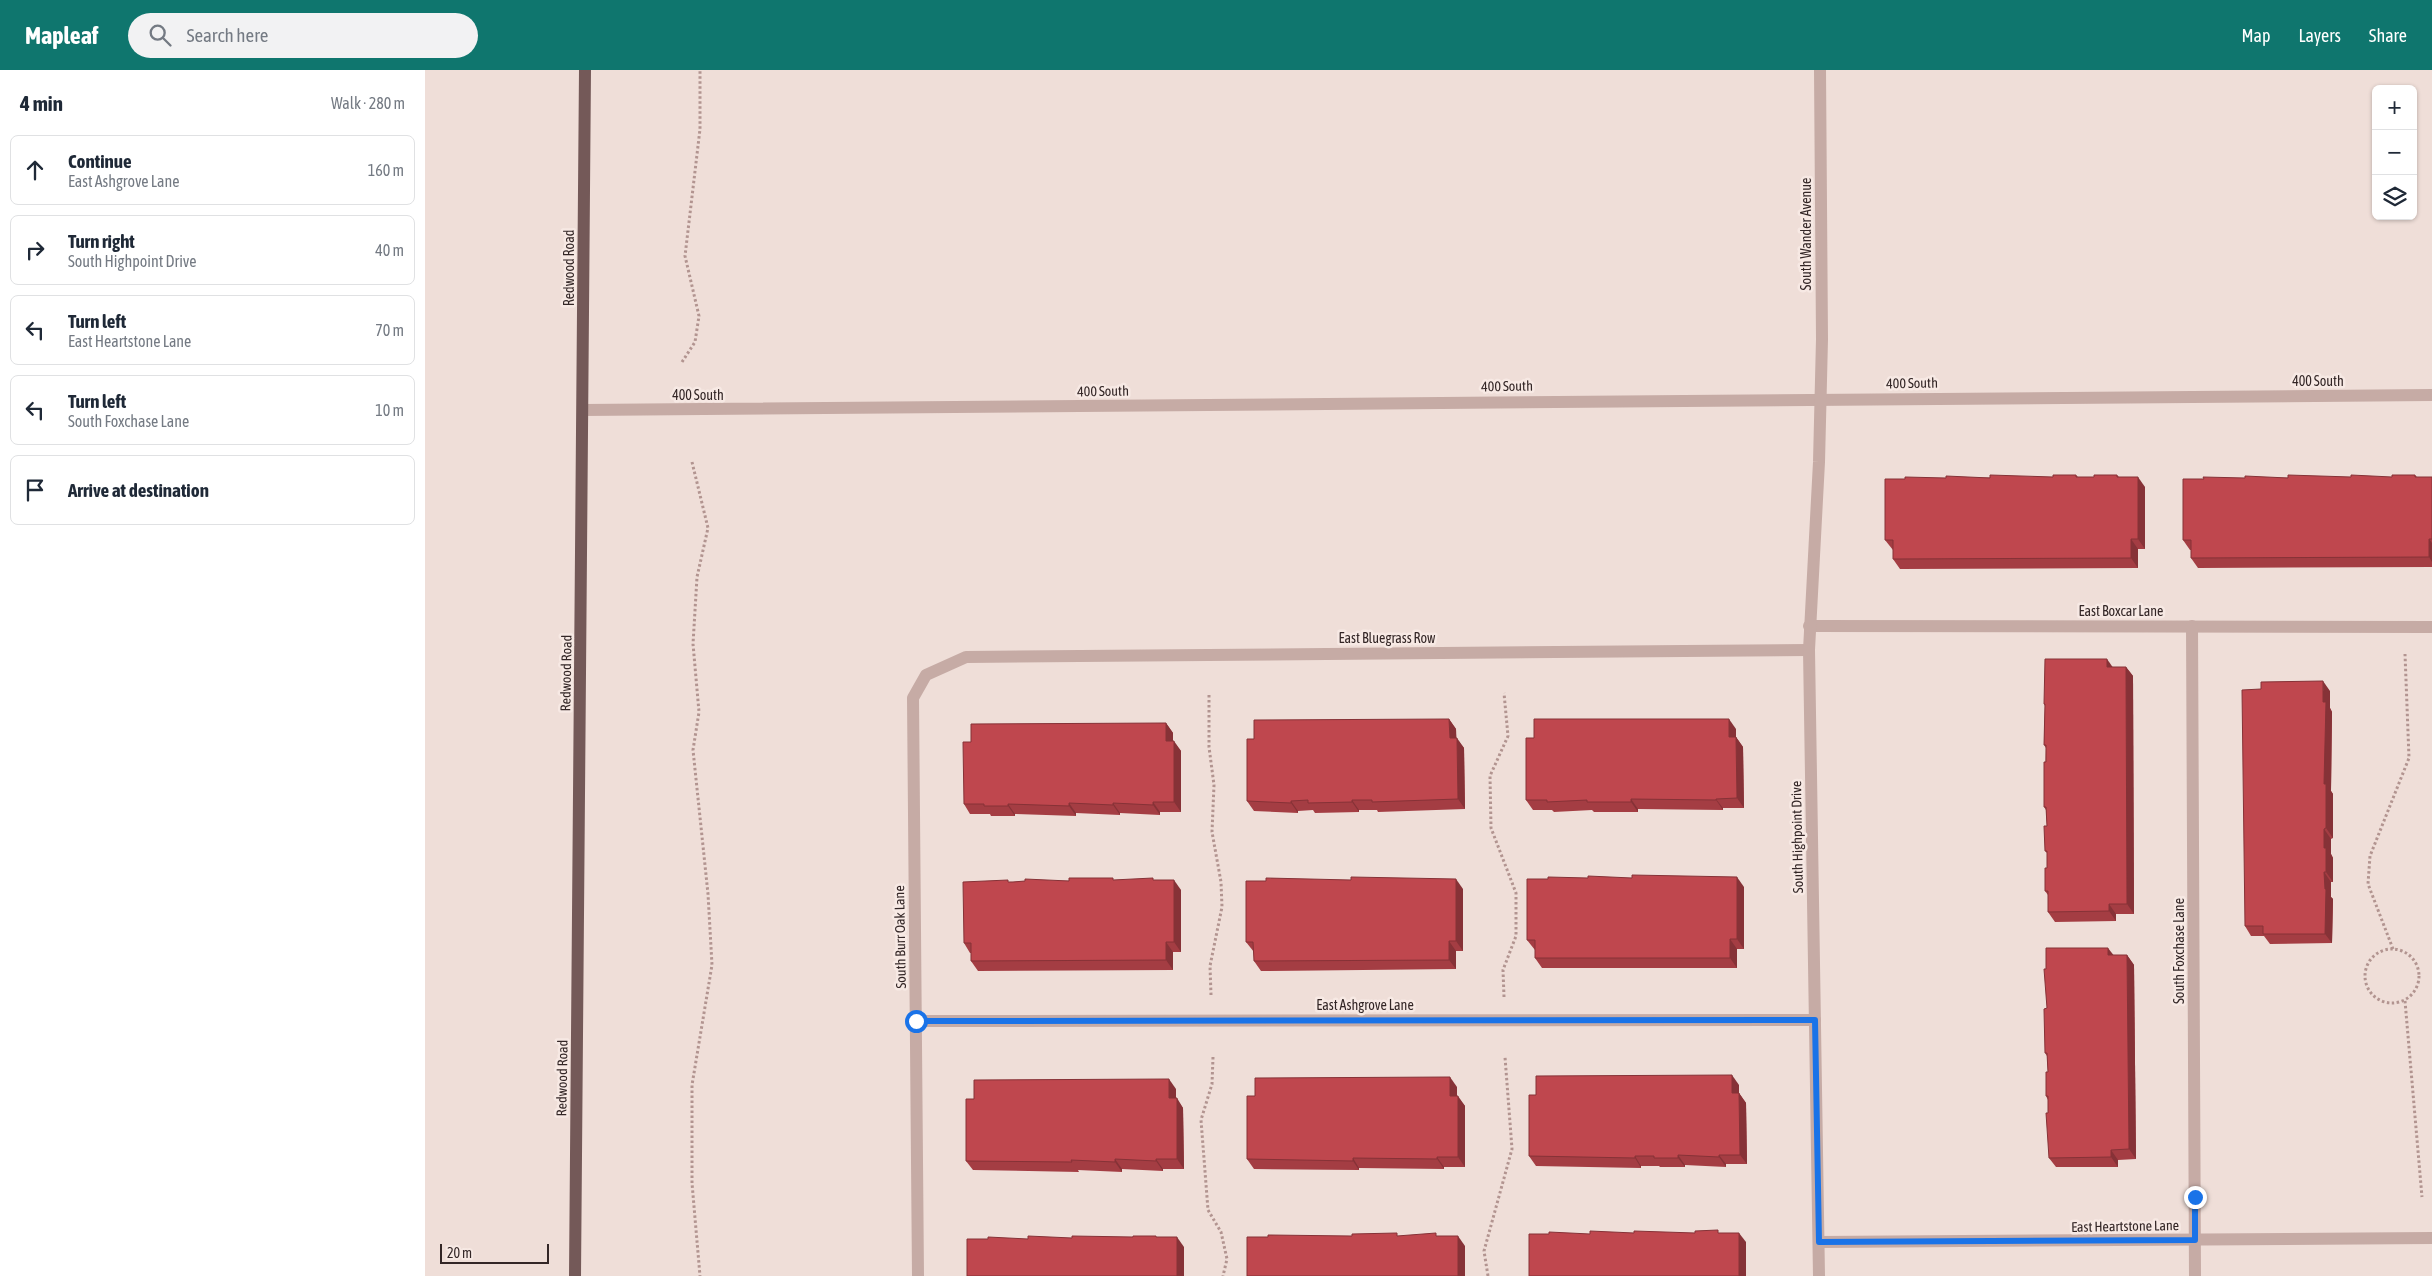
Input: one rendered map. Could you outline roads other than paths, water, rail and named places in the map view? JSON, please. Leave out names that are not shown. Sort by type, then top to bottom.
[{"type":"main road","name":"Redwood Road","points":[[575,1276],[585,70]]},
{"type":"street","name":"South Wander Avenue","points":[[1820,70],[1822,339],[1820,399]]},
{"type":"street","name":"400 South","points":[[583,410],[2432,395]]},
{"type":"street","name":"South Highpoint Drive","points":[[1819,1276],[1809,626],[1819,462],[1820,399]]},
{"type":"street","name":"East Boxcar Lane","points":[[1809,626],[2432,627]]},
{"type":"street","name":"South Foxchase Lane","points":[[2192,626],[2195,1276]]},
{"type":"street","name":"East Bluegrass Row","points":[[966,656],[1809,650]]},
{"type":"street","name":"South Burr Oak Lane","points":[[918,1276],[913,698],[925,675],[966,656]]},
{"type":"street","name":"East Ashgrove Lane","points":[[916,1021],[1815,1020]]},
{"type":"street","name":"East Heartstone Lane","points":[[1819,1242],[2432,1238]]}]
